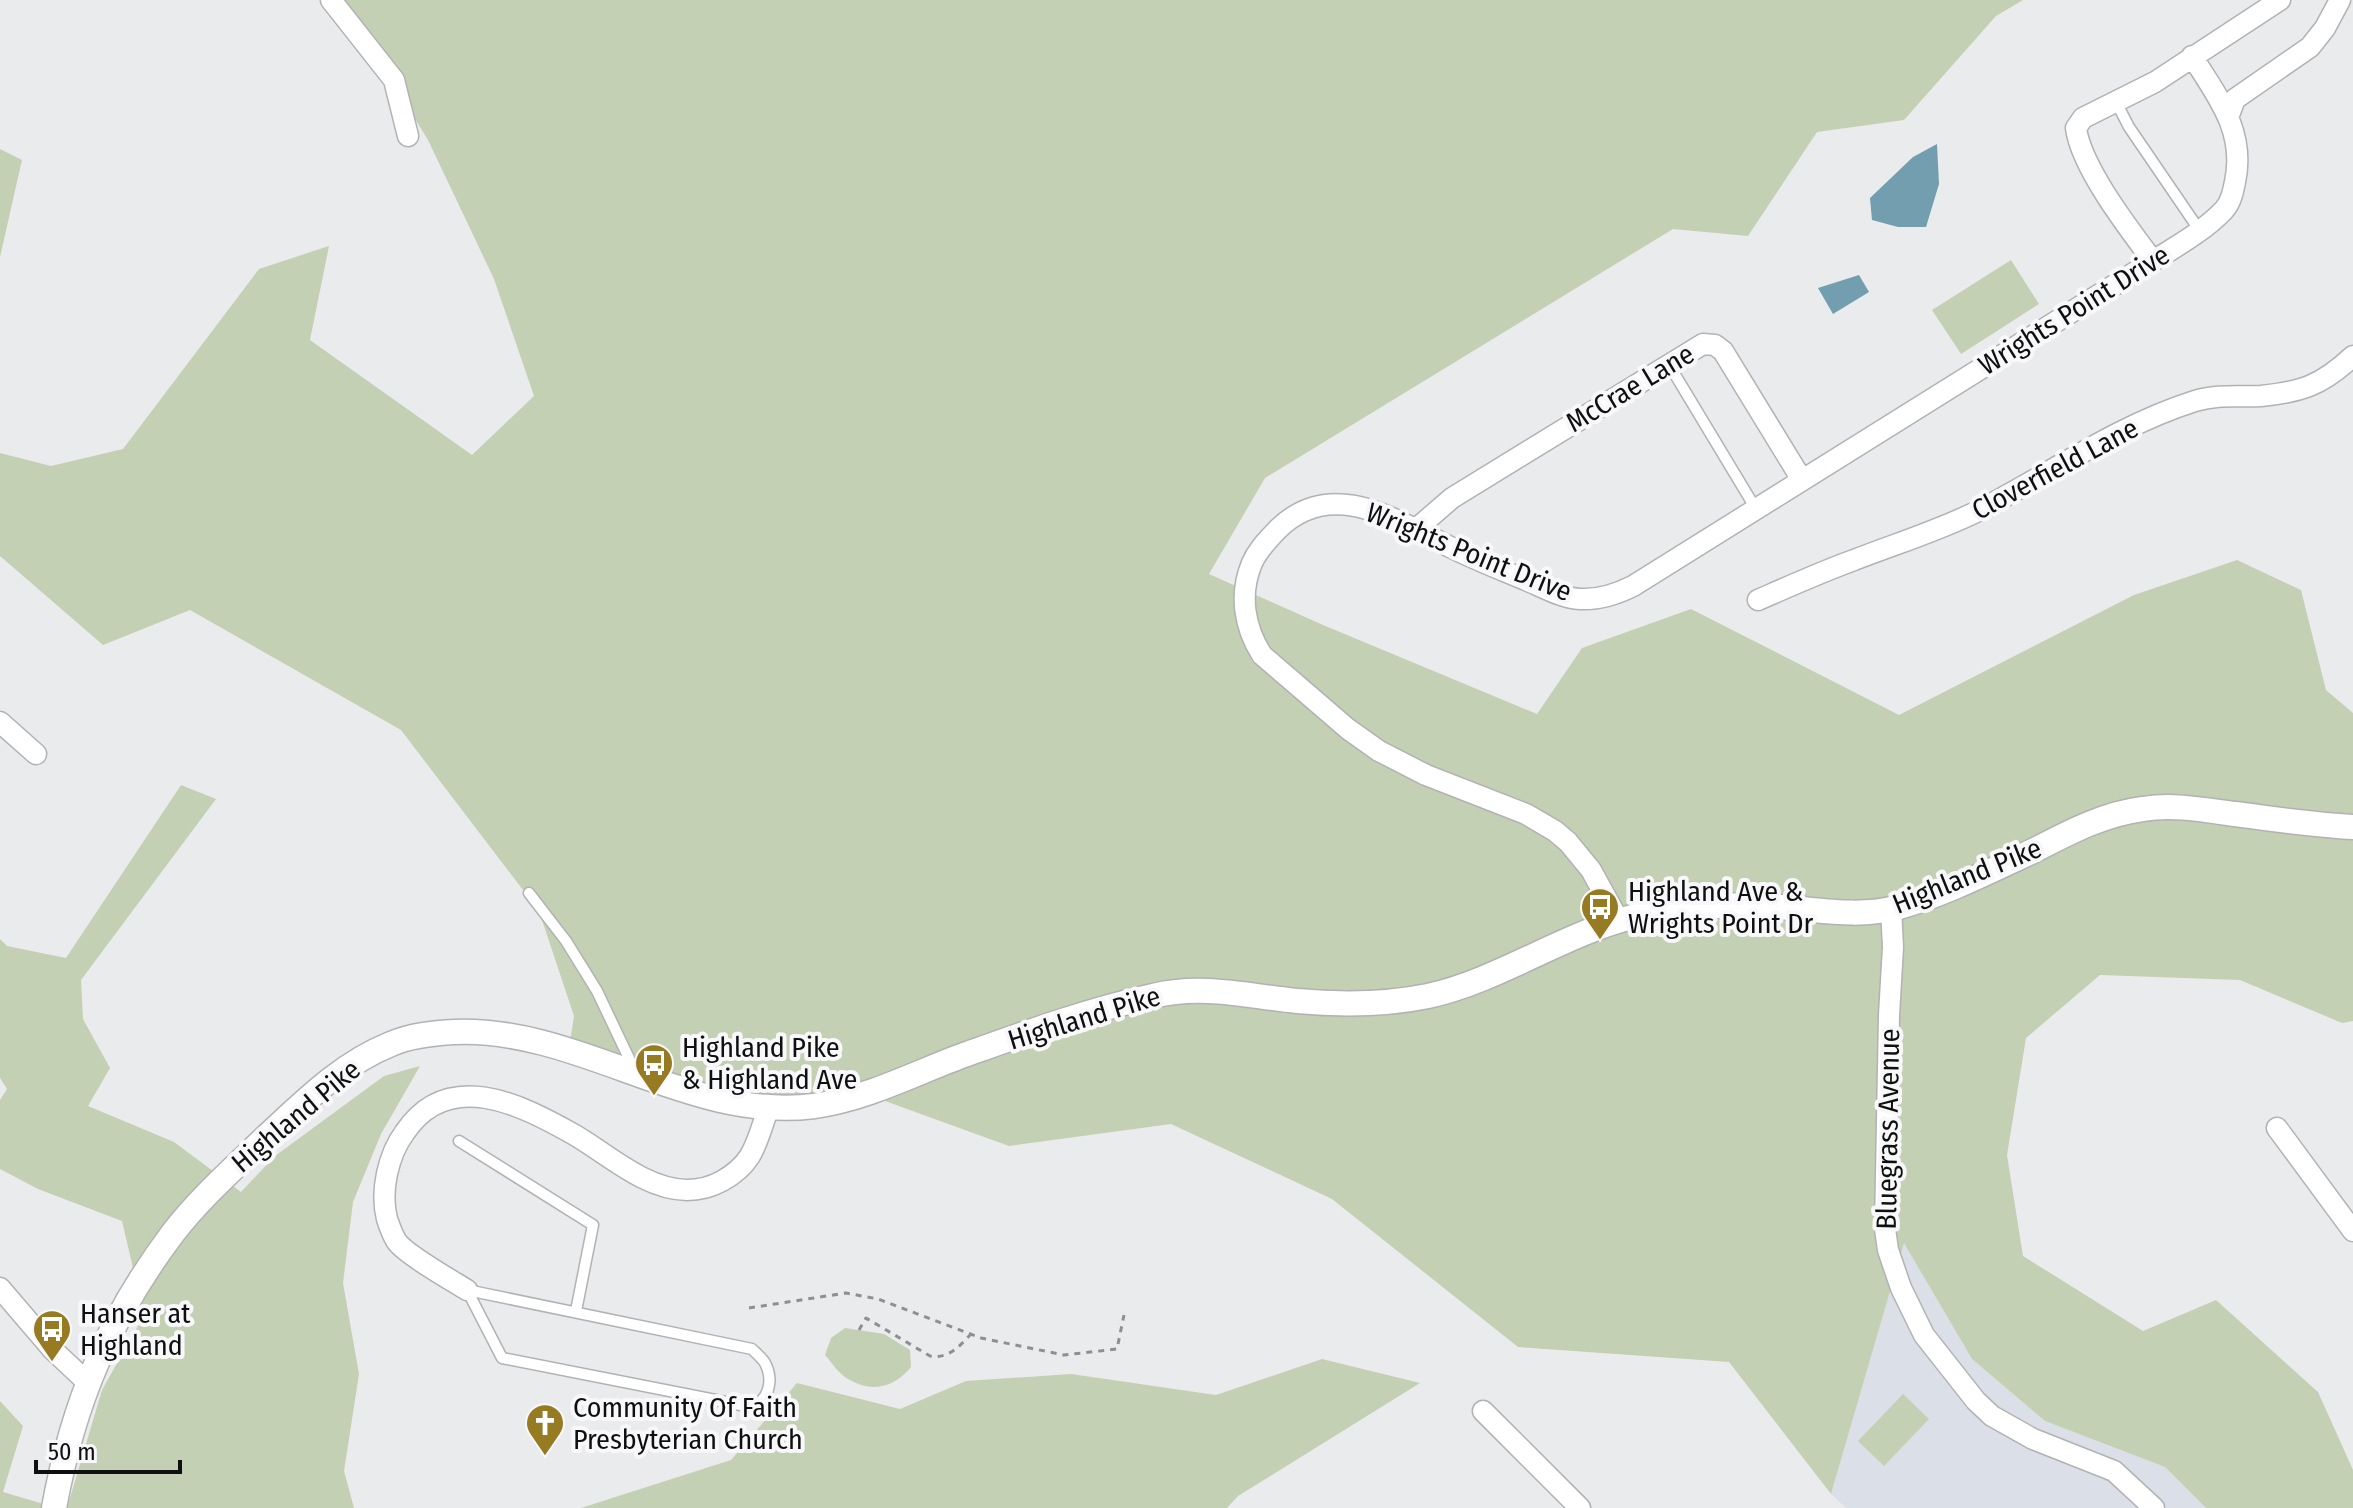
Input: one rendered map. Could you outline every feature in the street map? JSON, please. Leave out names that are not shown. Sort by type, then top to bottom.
[{"type":"street","points":[[331,0],[394,80],[408,136]]},
{"type":"street","points":[[2153,261],[2086,160],[2078,143],[2076,128],[2083,118],[2155,82],[2280,0]]},
{"type":"street","points":[[2229,115],[2235,99],[2310,47],[2325,28],[2334,3]]},
{"type":"street","name":"Wrights Point Drive","points":[[1619,921],[1591,870],[1555,831],[1526,814],[1426,775],[1379,751],[1348,729],[1262,655],[1246,621],[1244,598],[1249,571],[1262,546],[1300,512],[1320,505],[1349,505],[1383,513],[1458,551],[1561,595],[1580,599],[1617,594],[1633,586],[2153,261],[2200,231],[2226,208],[2232,195],[2238,158],[2229,115],[2192,56]]},
{"type":"street","name":"McCrae Lane","points":[[1415,530],[1452,498],[1703,344],[1715,345],[1723,351],[1802,480]]},
{"type":"street","name":"Cloverfield Lane","points":[[1758,600],[1974,513],[2092,445],[2168,412],[2216,396],[2261,396],[2300,391],[2320,382],[2353,356]]},
{"type":"street","points":[[0,722],[36,754]]},
{"type":"street","name":"Highland Pike","points":[[54,1508],[76,1417],[99,1353],[130,1295],[176,1228],[306,1100],[344,1069],[403,1039],[437,1033],[499,1033],[569,1049],[692,1092],[769,1107],[815,1106],[874,1090],[1081,1016],[1175,991],[1223,990],[1292,1000],[1386,1003],[1427,996],[1483,978],[1619,921],[1645,914],[1694,907],[1771,907],[1859,914],[1891,908],[1982,875],[2085,825],[2147,808],[2195,809],[2321,826],[2353,827]]},
{"type":"street","name":"Bluegrass Avenue","points":[[1891,908],[1893,947],[1885,1219],[1888,1250],[1901,1288],[1924,1335],[1948,1368],[1992,1416],[2033,1439],[2114,1471],[2154,1508]]},
{"type":"street","points":[[467,1290],[397,1242],[387,1219],[384,1199],[386,1178],[403,1133],[418,1114],[438,1102],[463,1095],[507,1102],[573,1134],[634,1173],[661,1185],[686,1190],[711,1187],[740,1171],[750,1158],[769,1107]]},
{"type":"street","points":[[2277,1128],[2353,1231]]},
{"type":"street","points":[[0,1288],[53,1350],[88,1383]]},
{"type":"street","points":[[1483,1411],[1580,1508]]},
{"type":"lane","points":[[2116,102],[2129,127],[2200,231]]},
{"type":"lane","points":[[1668,363],[1756,509]]},
{"type":"lane","points":[[529,893],[566,941],[597,991],[636,1072]]},
{"type":"lane","points":[[459,1141],[593,1225],[576,1311]]},
{"type":"lane","points":[[467,1290],[752,1349],[764,1361],[770,1377],[766,1397],[760,1404],[751,1407],[502,1358],[467,1290]]},
{"type":"path","points":[[749,1308],[846,1293],[878,1299],[971,1334],[1064,1355],[1117,1349],[1124,1315]]},
{"type":"path","points":[[859,1330],[866,1318],[930,1356],[938,1357],[953,1352],[971,1334]]},
{"type":"shaded area","points":[[1904,1242],[1972,1359],[2045,1421],[2165,1467],[2206,1508],[1846,1508],[1831,1494]]},
{"type":"green space","points":[[342,0],[2023,0],[1996,16],[1904,120],[1817,132],[1748,236],[1673,229],[1265,478],[1209,574],[1537,714],[1582,648],[1691,609],[1899,715],[2134,595],[2237,560],[2301,590],[2326,690],[2353,713],[2353,1021],[2342,1023],[2240,980],[2100,975],[2026,1038],[2007,1155],[2023,1256],[2143,1331],[2216,1300],[2318,1392],[2353,1470],[2353,1508],[2206,1508],[2165,1467],[2045,1421],[1972,1359],[1904,1243],[1831,1494],[1729,1362],[1518,1347],[1332,1199],[1171,1124],[1009,1146],[863,1093],[769,1107],[569,1049],[574,1016],[539,911],[401,730],[190,610],[103,645],[0,556],[0,453],[51,466],[123,449],[259,269],[329,246],[310,340],[472,455],[534,396],[494,279],[428,140]]},
{"type":"green space","points":[[0,149],[22,160],[0,257]]},
{"type":"green space","points":[[2011,260],[2039,304],[1961,354],[1932,310]]},
{"type":"green space","points":[[181,785],[216,799],[81,980],[83,1019],[110,1068],[88,1106],[174,1142],[241,1192],[275,1156],[384,1076],[420,1066],[381,1134],[353,1202],[343,1283],[359,1374],[344,1471],[354,1508],[67,1508],[102,1390],[144,1315],[122,1221],[38,1189],[0,1169],[0,1100],[7,1089],[0,1078],[0,939],[7,946],[66,958]]},
{"type":"green space","points":[[845,1328],[884,1334],[910,1350],[911,1367],[897,1380],[882,1386],[866,1386],[848,1379],[825,1355],[831,1338]]},
{"type":"green space","points":[[1322,1359],[1420,1383],[1238,1496],[1227,1508],[581,1508],[731,1460],[797,1383],[900,1409],[966,1381],[1071,1374],[1216,1395]]},
{"type":"green space","points":[[1903,1394],[1929,1419],[1884,1466],[1858,1441]]},
{"type":"green space","points":[[0,1401],[23,1426],[3,1492],[57,1508],[0,1508]]},
{"type":"water","points":[[1937,144],[1939,184],[1926,227],[1898,227],[1872,220],[1870,198],[1913,157]]},
{"type":"water","points":[[1859,275],[1869,292],[1833,314],[1818,288]]},
{"type":"place","name":"Highland Ave & Wrights Point Dr","points":[[1600,941]]},
{"type":"place","name":"Highland Pike & Highland Ave","points":[[654,1097]]},
{"type":"place","name":"Hanser at Highland","points":[[52,1363]]},
{"type":"place","name":"Community Of Faith Presbyterian Church","points":[[545,1457]]}]
